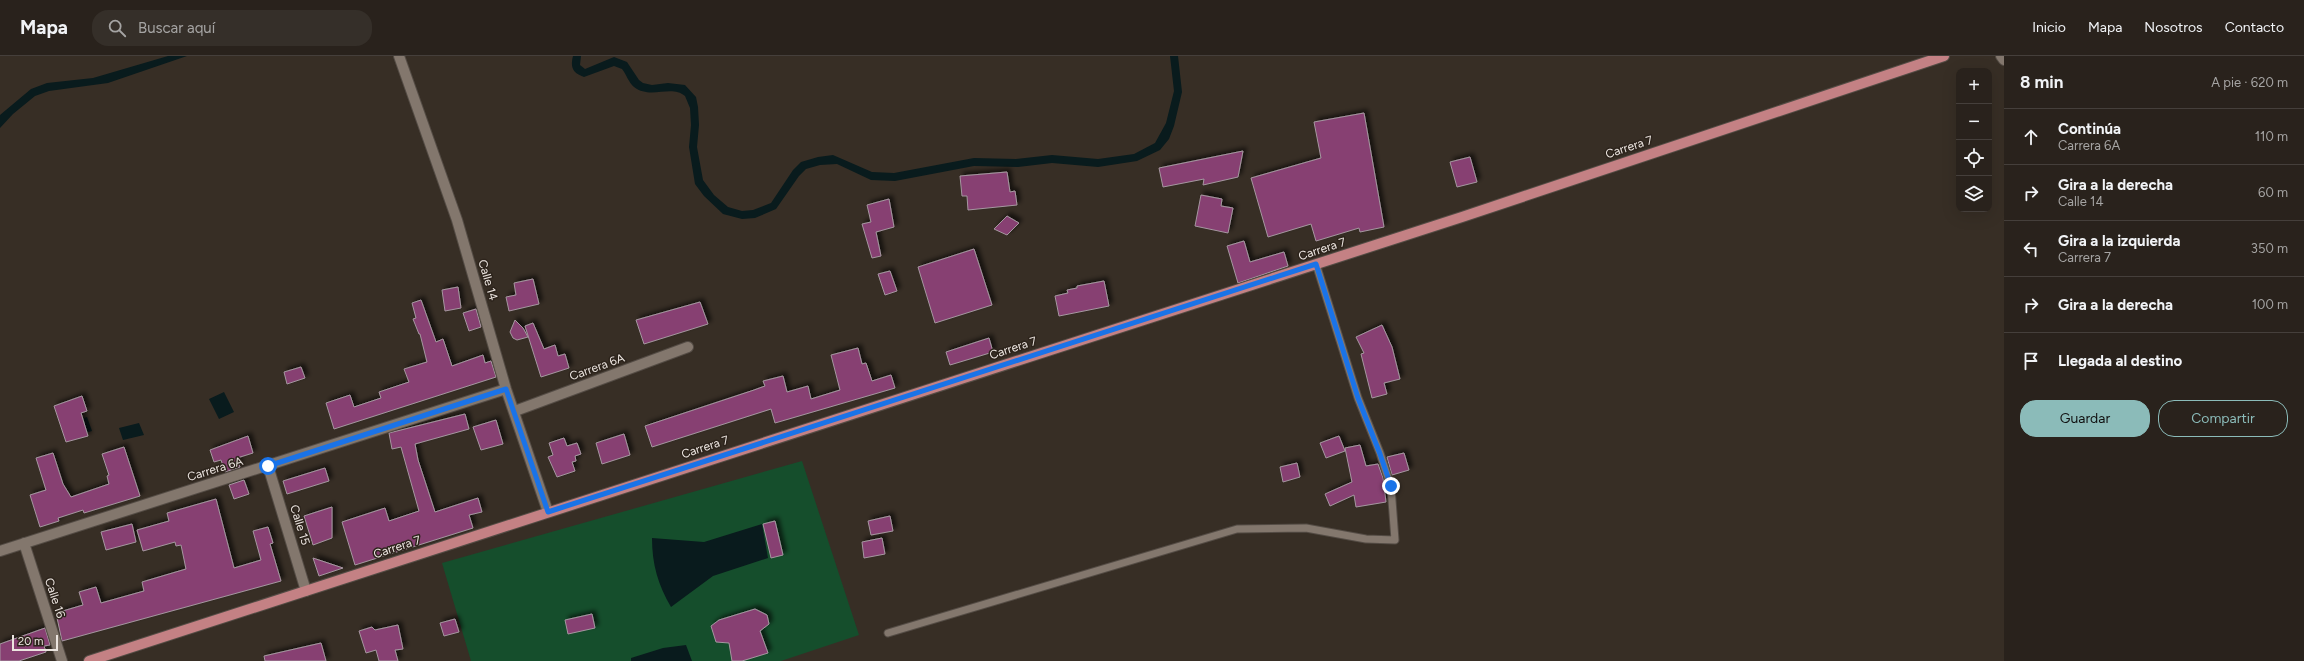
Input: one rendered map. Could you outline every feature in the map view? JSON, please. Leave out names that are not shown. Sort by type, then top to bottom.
[{"type":"main road","name":"Carrera 7","points":[[90,661],[1316,264],[1944,56]]},
{"type":"street","name":"Calle 14","points":[[399,56],[457,220],[506,389],[548,512]]},
{"type":"street","points":[[2001,56],[2004,60]]},
{"type":"street","name":"Carrera 6A","points":[[515,412],[688,347]]},
{"type":"street","name":"Carrera 6A","points":[[0,551],[506,389]]},
{"type":"street","name":"Calle 15","points":[[268,466],[306,591]]},
{"type":"street","name":"Calle 16","points":[[24,543],[62,661]]},
{"type":"lane","points":[[888,633],[1237,529],[1306,528],[1366,539],[1395,540],[1391,486],[1358,398],[1316,264]]},
{"type":"green space","points":[[802,461],[859,635],[781,661],[471,661],[442,563]]},
{"type":"shaded area","points":[[168,56],[187,56],[108,83],[49,91],[35,96],[13,114],[0,128],[0,115],[31,89],[47,83],[93,78]]},
{"type":"shaded area","points":[[573,56],[581,56],[580,65],[585,69],[614,57],[627,62],[639,80],[643,83],[652,85],[668,83],[685,85],[696,97],[698,107],[699,125],[697,147],[703,180],[714,195],[728,207],[742,211],[753,210],[771,203],[793,170],[801,162],[818,157],[833,155],[872,172],[894,173],[974,158],[1016,159],[1052,155],[1098,159],[1134,154],[1155,143],[1166,123],[1174,91],[1170,56],[1178,56],[1182,92],[1174,126],[1169,139],[1160,150],[1137,161],[1098,167],[1052,163],[1018,167],[974,166],[895,181],[871,180],[837,164],[820,165],[806,169],[799,176],[776,209],[755,218],[742,219],[723,214],[704,196],[695,184],[689,147],[691,125],[690,108],[685,96],[674,91],[640,91],[632,85],[622,69],[614,66],[584,77],[577,74],[573,70]]},
{"type":"shaded area","points":[[224,392],[234,412],[219,419],[209,399]]},
{"type":"shaded area","points":[[87,417],[92,431],[82,434],[66,424]]},
{"type":"shaded area","points":[[139,423],[144,435],[123,440],[119,428]]},
{"type":"shaded area","points":[[762,524],[768,558],[713,576],[671,607],[659,582],[653,557],[652,538],[704,542]]},
{"type":"shaded area","points":[[686,645],[692,661],[631,661],[631,658],[663,648]]},
{"type":"building","points":[[1364,113],[1384,227],[1360,232],[1359,228],[1316,241],[1311,224],[1268,237],[1251,178],[1321,158],[1314,122]]},
{"type":"building","points":[[1243,151],[1238,177],[1203,185],[1204,179],[1163,187],[1159,168]]},
{"type":"building","points":[[1470,157],[1477,182],[1457,187],[1450,162]]},
{"type":"building","points":[[1007,172],[1010,192],[1015,191],[1017,205],[968,210],[967,196],[962,196],[960,176]]},
{"type":"building","points":[[1201,195],[1222,199],[1221,206],[1233,208],[1228,233],[1195,226]]},
{"type":"building","points":[[889,199],[894,227],[876,232],[881,256],[872,258],[862,224],[871,222],[867,205]]},
{"type":"building","points":[[1007,216],[1019,223],[1007,235],[994,229]]},
{"type":"building","points":[[1244,241],[1250,262],[1284,252],[1288,266],[1238,283],[1227,246]]},
{"type":"building","points":[[974,249],[992,305],[935,323],[918,267]]},
{"type":"building","points":[[890,271],[897,291],[885,295],[878,274]]},
{"type":"building","points":[[533,279],[539,304],[509,311],[506,297],[516,295],[514,283]]},
{"type":"building","points":[[1104,281],[1109,306],[1059,316],[1055,296],[1068,293],[1067,290],[1077,288],[1077,286]]},
{"type":"building","points":[[458,287],[461,308],[445,311],[442,290]]},
{"type":"building","points":[[421,300],[436,342],[443,339],[452,366],[483,355],[485,363],[491,361],[496,377],[334,429],[326,403],[350,395],[354,407],[381,398],[379,392],[409,382],[404,369],[427,362],[420,334],[413,319],[416,318],[412,303]]},
{"type":"building","points":[[700,302],[708,324],[644,344],[636,320]]},
{"type":"building","points":[[476,309],[481,327],[469,331],[463,313]]},
{"type":"building","points":[[515,320],[523,328],[528,337],[517,340],[513,338],[510,332]]},
{"type":"building","points":[[533,323],[544,349],[555,345],[558,356],[565,354],[569,368],[541,377],[525,326]]},
{"type":"building","points":[[1382,325],[1392,347],[1400,379],[1384,383],[1387,394],[1372,398],[1361,354],[1364,353],[1356,337]]},
{"type":"building","points":[[989,338],[993,352],[950,365],[946,352]]},
{"type":"building","points":[[858,348],[862,364],[866,363],[872,381],[891,375],[895,388],[775,423],[771,409],[652,447],[645,426],[765,386],[763,381],[783,376],[787,392],[808,386],[811,399],[840,390],[831,355]]},
{"type":"building","points":[[301,367],[305,378],[287,384],[284,372]]},
{"type":"building","points":[[82,396],[87,411],[81,413],[88,436],[66,442],[54,406]]},
{"type":"building","points":[[465,414],[469,429],[415,444],[418,460],[435,512],[478,498],[482,512],[469,515],[473,528],[355,565],[342,522],[385,508],[389,521],[419,511],[401,447],[392,449],[389,433]]},
{"type":"building","points":[[496,420],[503,444],[481,450],[473,427]]},
{"type":"building","points":[[624,434],[630,455],[602,464],[596,443]]},
{"type":"building","points":[[248,436],[253,453],[237,458],[240,467],[225,472],[221,460],[214,462],[210,450]]},
{"type":"building","points":[[1339,436],[1345,451],[1326,458],[1320,443]]},
{"type":"building","points":[[564,438],[567,446],[577,443],[581,454],[575,456],[576,461],[572,462],[575,471],[557,477],[548,457],[553,455],[549,443]]},
{"type":"building","points":[[1360,445],[1366,466],[1378,464],[1383,478],[1386,502],[1356,507],[1354,495],[1330,506],[1325,494],[1352,482],[1345,448]]},
{"type":"building","points":[[124,447],[140,496],[84,513],[83,510],[58,518],[59,521],[40,527],[30,495],[46,490],[36,458],[53,453],[63,484],[71,497],[109,484],[107,476],[109,475],[102,454]]},
{"type":"building","points":[[1404,453],[1409,470],[1392,475],[1387,457]]},
{"type":"building","points":[[1297,463],[1300,477],[1283,482],[1280,467]]},
{"type":"building","points":[[325,468],[329,481],[287,494],[283,481]]},
{"type":"building","points":[[244,480],[249,494],[234,499],[229,485]]},
{"type":"building","points":[[216,499],[234,568],[261,560],[253,531],[268,527],[273,543],[270,544],[281,581],[62,641],[56,613],[83,605],[79,592],[96,587],[101,603],[144,591],[142,582],[186,569],[181,545],[176,546],[175,542],[143,551],[137,530],[169,521],[167,513]]},
{"type":"building","points":[[332,507],[332,538],[313,545],[304,516]]},
{"type":"building","points":[[890,516],[893,531],[871,535],[868,521]]},
{"type":"building","points":[[775,521],[783,555],[771,558],[763,524]]},
{"type":"building","points":[[132,524],[136,542],[106,550],[101,532]]},
{"type":"building","points":[[882,538],[885,554],[864,558],[862,542]]},
{"type":"building","points":[[313,558],[343,568],[319,576]]},
{"type":"building","points":[[755,609],[767,615],[769,624],[760,631],[768,653],[742,661],[732,661],[729,643],[716,642],[711,626],[719,620]]},
{"type":"building","points":[[592,614],[595,628],[568,634],[565,620]]},
{"type":"building","points":[[455,619],[459,632],[444,636],[440,623]]},
{"type":"building","points":[[398,625],[403,649],[395,650],[398,661],[379,661],[376,650],[366,653],[359,631],[372,627],[375,630]]},
{"type":"building","points":[[45,628],[50,645],[44,646],[46,652],[19,661],[0,661],[0,644]]},
{"type":"building","points":[[321,643],[326,661],[265,661],[264,656]]},
{"type":"route","points":[[268,466],[506,389],[548,512],[1316,264],[1358,398],[1391,486]]}]
